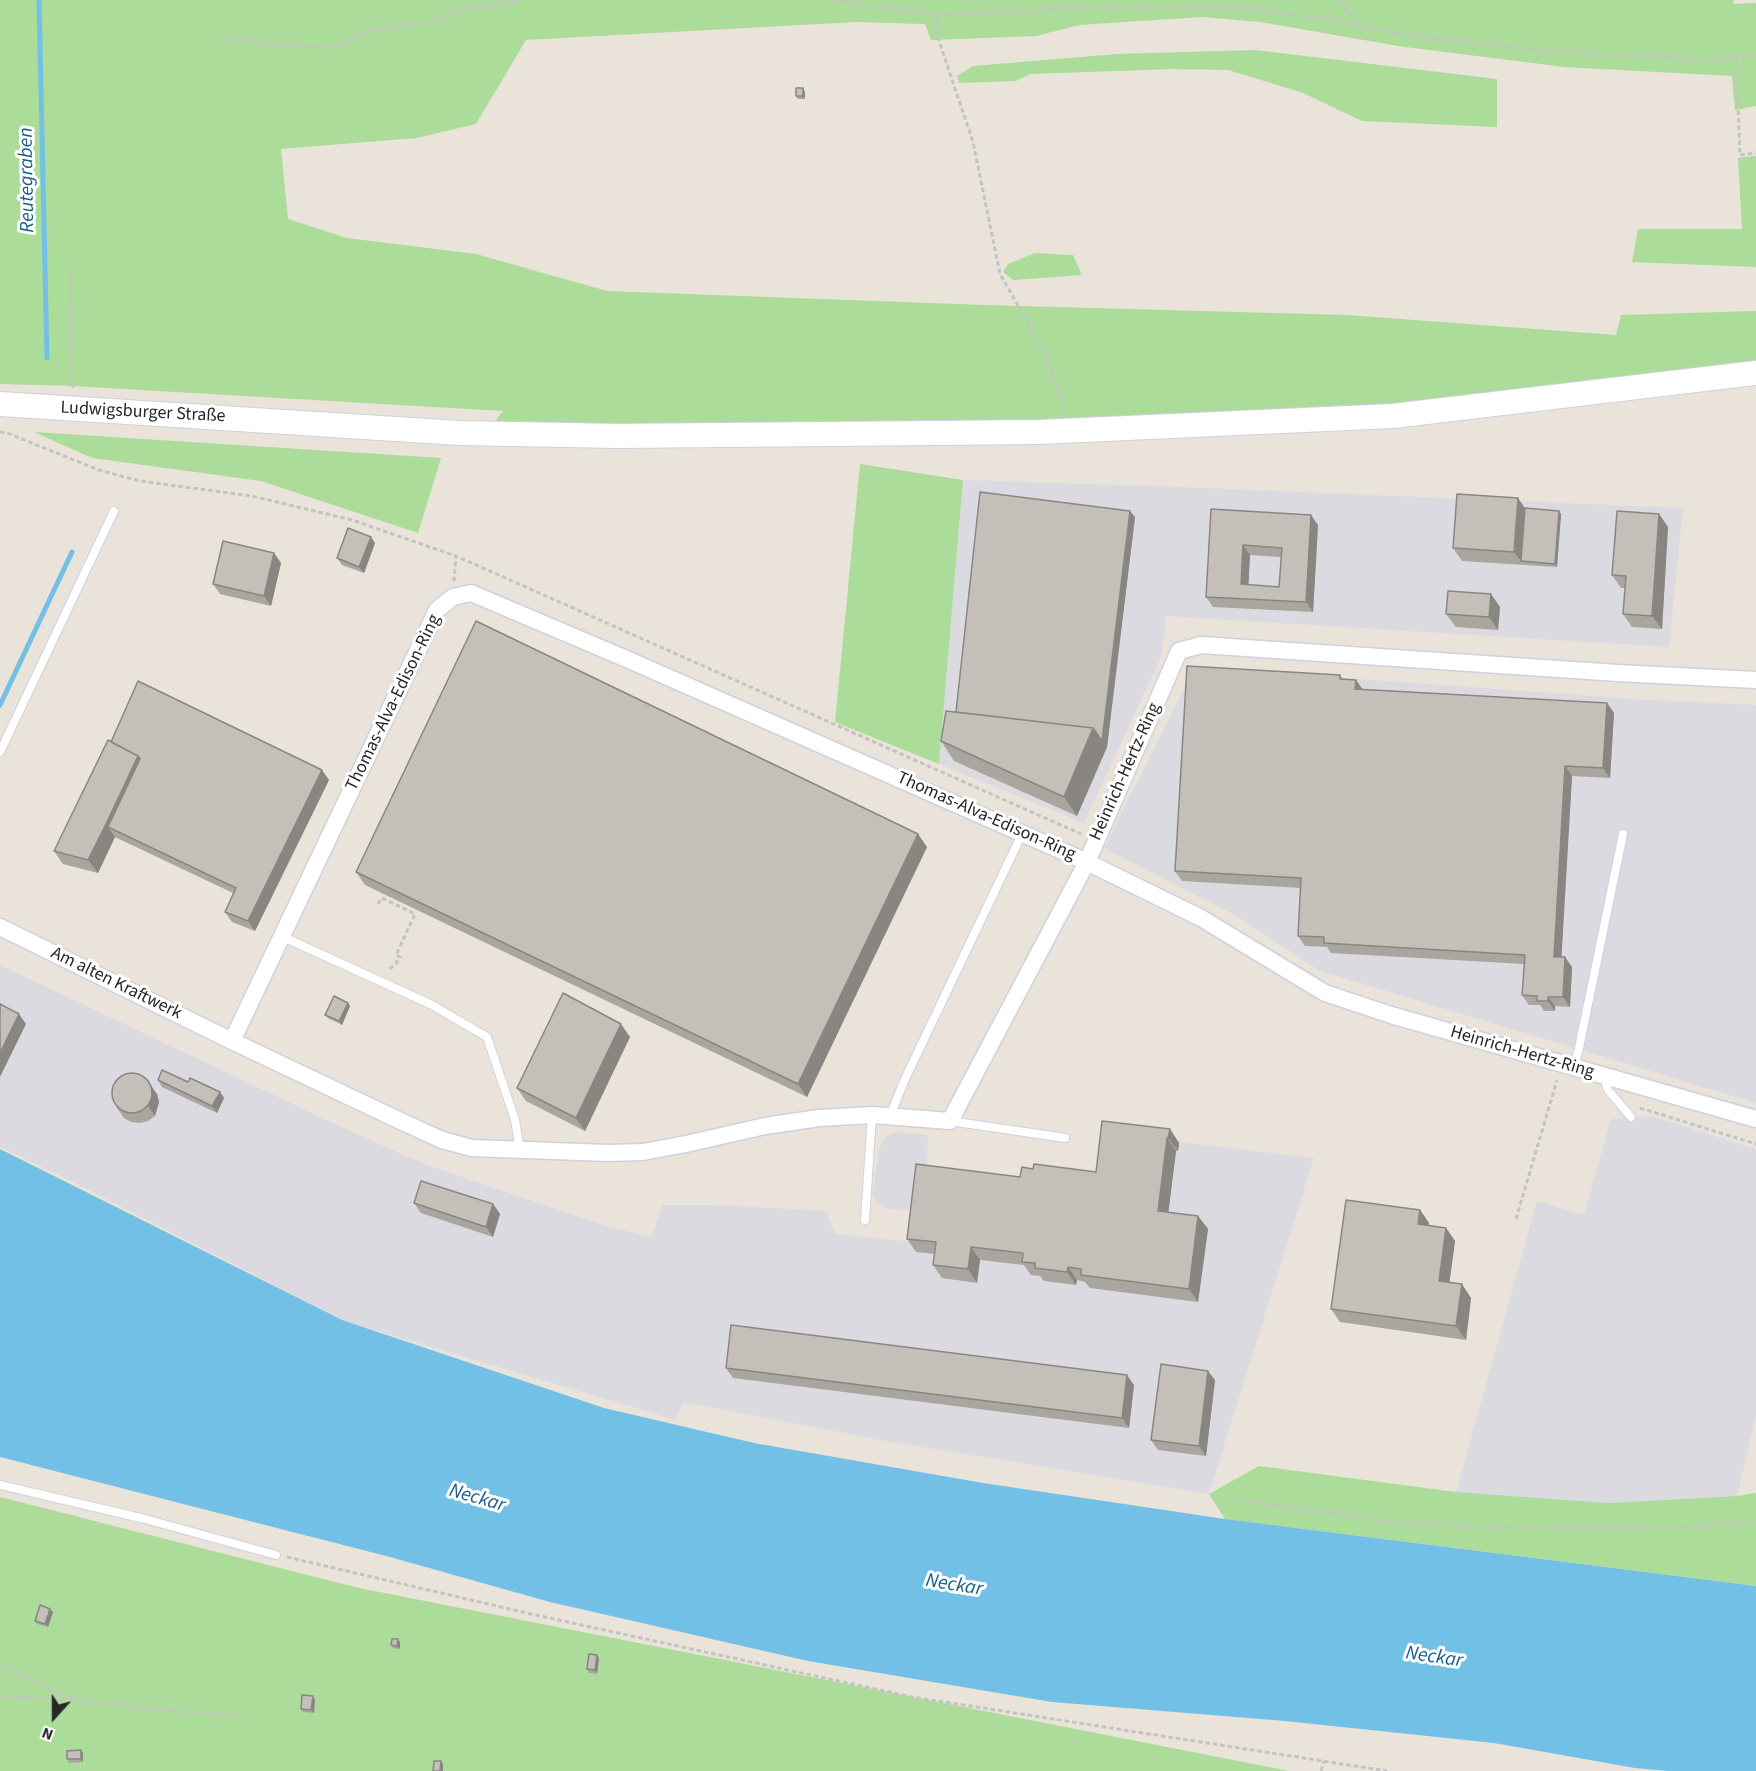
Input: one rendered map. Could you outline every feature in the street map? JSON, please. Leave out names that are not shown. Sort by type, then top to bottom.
[{"type":"main road","name":"Ludwigsburger Straße","points":[[0,404],[459,433],[618,436],[971,433],[1393,416],[1756,373]]},
{"type":"street","name":"Thomas-Alva-Edison-Ring","points":[[232,1041],[437,610],[453,597],[471,593],[629,660],[1087,862],[950,1121]]},
{"type":"street","name":"Heinrich-Hertz-Ring","points":[[1756,680],[1201,645],[1179,651],[1087,862],[1201,918],[1325,993],[1390,1015],[1756,1119]]},
{"type":"street","name":"Am alten Kraftwerk","points":[[0,927],[232,1041]]},
{"type":"street","points":[[232,1041],[442,1140],[472,1148],[608,1153],[643,1152],[765,1126],[819,1118],[872,1115],[950,1121]]},
{"type":"lane","points":[[0,752],[114,511]]},
{"type":"lane","points":[[890,1116],[905,1079],[1023,834]]},
{"type":"lane","points":[[1568,1066],[1579,1048],[1623,834]]},
{"type":"lane","points":[[281,936],[430,1004],[487,1037],[515,1120],[520,1150]]},
{"type":"lane","points":[[1604,1076],[1608,1090],[1632,1117]]},
{"type":"lane","points":[[865,1220],[872,1115]]},
{"type":"lane","points":[[950,1121],[1065,1138]]},
{"type":"lane","points":[[0,1485],[145,1519],[276,1555]]},
{"type":"path","points":[[220,35],[258,44],[334,46],[368,31],[429,22],[466,9],[521,0]]},
{"type":"path","points":[[832,0],[938,15],[1102,7],[1241,9],[1339,21],[1398,34],[1538,50],[1712,60],[1756,55]]},
{"type":"path","points":[[1340,0],[1358,26]]},
{"type":"path","points":[[938,15],[936,32],[973,142],[1000,274],[1045,353],[1064,402],[1070,430]]},
{"type":"path","points":[[1736,58],[1740,155],[1756,153]]},
{"type":"path","points":[[70,271],[74,409]]},
{"type":"path","points":[[0,432],[99,470],[140,482],[252,496],[352,520],[456,556],[1096,841]]},
{"type":"path","points":[[453,597],[456,556]]},
{"type":"path","points":[[366,974],[368,969],[377,972],[387,971],[395,965],[400,957],[396,955],[415,914],[382,898],[378,904]]},
{"type":"path","points":[[1516,1219],[1568,1066]]},
{"type":"path","points":[[1618,1102],[1756,1144]]},
{"type":"path","points":[[1239,1500],[1403,1524],[1624,1529],[1756,1523]]},
{"type":"path","points":[[276,1555],[531,1614],[912,1696],[1386,1771]]},
{"type":"path","points":[[0,1667],[23,1674],[53,1692],[86,1701]]},
{"type":"path","points":[[0,1696],[86,1701],[138,1708],[243,1716]]},
{"type":"path","points":[[1321,1771],[1324,1761]]},
{"type":"shaded area","points":[[963,480],[1683,508],[1669,647],[1166,616],[1162,655],[1084,823],[939,764]]},
{"type":"shaded area","points":[[1195,667],[1633,699],[1756,705],[1756,1103],[1320,971],[1235,915],[1104,848]]},
{"type":"shaded area","points":[[0,965],[350,1131],[427,1165],[603,1225],[652,1237],[662,1205],[716,1205],[826,1211],[835,1234],[912,1242],[914,1210],[886,1209],[877,1204],[872,1193],[882,1141],[897,1132],[928,1135],[926,1177],[1105,1185],[1111,1134],[1314,1158],[1209,1494],[886,1441],[683,1402],[676,1420],[344,1321],[0,1147]]},
{"type":"shaded area","points":[[1651,1116],[1756,1149],[1756,1416],[1737,1496],[1609,1503],[1456,1492],[1537,1201],[1584,1215],[1611,1119]]},
{"type":"green space","points":[[0,0],[1734,0],[1733,4],[1756,3],[1756,106],[1735,110],[1732,76],[1564,67],[1398,46],[1260,22],[1202,17],[1079,25],[1036,36],[931,40],[925,24],[856,22],[526,40],[476,124],[417,138],[281,149],[288,219],[347,238],[476,254],[607,291],[1347,315],[1616,335],[1621,315],[1756,311],[1756,367],[1393,409],[1191,421],[619,430],[494,423],[503,411],[72,386],[0,384]]},
{"type":"green space","points":[[1255,50],[1497,79],[1497,127],[1362,121],[1303,93],[1228,70],[1173,69],[1031,74],[1016,81],[959,83],[957,76],[973,66],[1117,54]]},
{"type":"green space","points":[[1756,156],[1756,267],[1632,262],[1638,229],[1742,229],[1738,158]]},
{"type":"green space","points":[[1035,253],[1073,255],[1082,275],[1013,280],[1003,272],[1008,264]]},
{"type":"green space","points":[[34,432],[441,458],[418,533],[261,481],[92,458]]},
{"type":"green space","points":[[860,464],[963,480],[939,764],[835,722]]},
{"type":"green space","points":[[1259,1466],[1456,1492],[1609,1503],[1756,1493],[1756,1586],[1225,1519],[1209,1494]]},
{"type":"green space","points":[[0,1497],[359,1588],[1289,1771],[0,1771]]},
{"type":"water","name":"Neckar","points":[[0,1149],[342,1320],[604,1408],[754,1443],[983,1483],[1225,1519],[1756,1586],[1756,1771],[1669,1771],[1635,1768],[1494,1743],[1285,1721],[1052,1702],[808,1661],[550,1602],[390,1557],[0,1457]]},
{"type":"building","points":[[796,88],[803,88],[803,96],[796,96]]},
{"type":"building","points":[[980,492],[1130,511],[1102,741],[1093,728],[956,712]]},
{"type":"building","points":[[1457,494],[1518,498],[1514,552],[1453,548]]},
{"type":"building","points":[[1525,508],[1559,511],[1555,564],[1521,561]]},
{"type":"building","points":[[1211,509],[1311,515],[1306,602],[1206,597]],"holes":[[[1243,545],[1282,548],[1279,587],[1241,584]]]},
{"type":"building","points":[[1617,511],[1659,514],[1652,616],[1623,614],[1626,576],[1612,575]]},
{"type":"building","points":[[348,528],[371,537],[359,567],[337,558]]},
{"type":"building","points":[[223,541],[274,553],[264,596],[213,584]]},
{"type":"building","points":[[1448,591],[1491,594],[1489,617],[1446,614]]},
{"type":"building","points":[[476,621],[918,834],[798,1084],[356,872]]},
{"type":"building","points":[[1187,666],[1340,675],[1340,679],[1356,680],[1355,689],[1607,703],[1603,768],[1565,766],[1554,957],[1565,957],[1563,997],[1548,997],[1548,1001],[1537,1001],[1537,996],[1522,995],[1525,955],[1324,943],[1324,937],[1298,936],[1301,878],[1175,871]]},
{"type":"building","points":[[138,681],[322,770],[248,921],[225,912],[236,888],[108,827],[140,759],[111,742]]},
{"type":"building","points":[[946,711],[1093,728],[1064,797],[941,741]]},
{"type":"building","points":[[108,740],[138,756],[106,824],[88,860],[54,851]]},
{"type":"building","points":[[563,993],[621,1024],[576,1118],[517,1088]]},
{"type":"building","points":[[334,996],[348,1003],[339,1021],[325,1015]]},
{"type":"building","points":[[0,1004],[19,1014],[0,1053]]},
{"type":"building","points":[[162,1070],[188,1082],[190,1078],[220,1092],[212,1106],[158,1080]]},
{"type":"building","points":[[132,1073],[140,1074],[146,1079],[151,1085],[151,1101],[146,1107],[140,1112],[132,1113],[124,1112],[118,1107],[113,1101],[112,1093],[113,1085],[118,1079],[124,1074]]},
{"type":"building","points":[[1102,1121],[1170,1129],[1158,1211],[1198,1216],[1189,1289],[1081,1275],[1081,1269],[1068,1267],[1067,1272],[1035,1268],[1035,1263],[1022,1262],[1023,1253],[971,1247],[968,1269],[933,1265],[936,1242],[907,1239],[916,1164],[1020,1177],[1022,1167],[1033,1169],[1034,1164],[1096,1172]]},
{"type":"building","points":[[421,1181],[493,1204],[486,1227],[414,1203]]},
{"type":"building","points":[[1346,1200],[1420,1210],[1418,1224],[1446,1228],[1439,1281],[1462,1284],[1456,1326],[1331,1309]]},
{"type":"building","points":[[731,1325],[1127,1375],[1122,1418],[726,1368]]},
{"type":"building","points":[[1161,1364],[1208,1371],[1199,1446],[1151,1440]]},
{"type":"building","points":[[40,1605],[50,1609],[45,1624],[35,1621]]},
{"type":"building","points":[[392,1639],[398,1639],[397,1646],[391,1645]]},
{"type":"building","points":[[589,1654],[597,1655],[595,1670],[587,1669]]},
{"type":"building","points":[[302,1695],[313,1696],[311,1710],[301,1709]]},
{"type":"building","points":[[81,1750],[81,1759],[67,1759],[67,1751]]},
{"type":"building","points":[[434,1761],[441,1761],[440,1771],[433,1771]]},
{"type":"waterway","name":"Reutegraben","points":[[39,0],[47,358]]},
{"type":"waterway","points":[[0,705],[72,552]]}]
